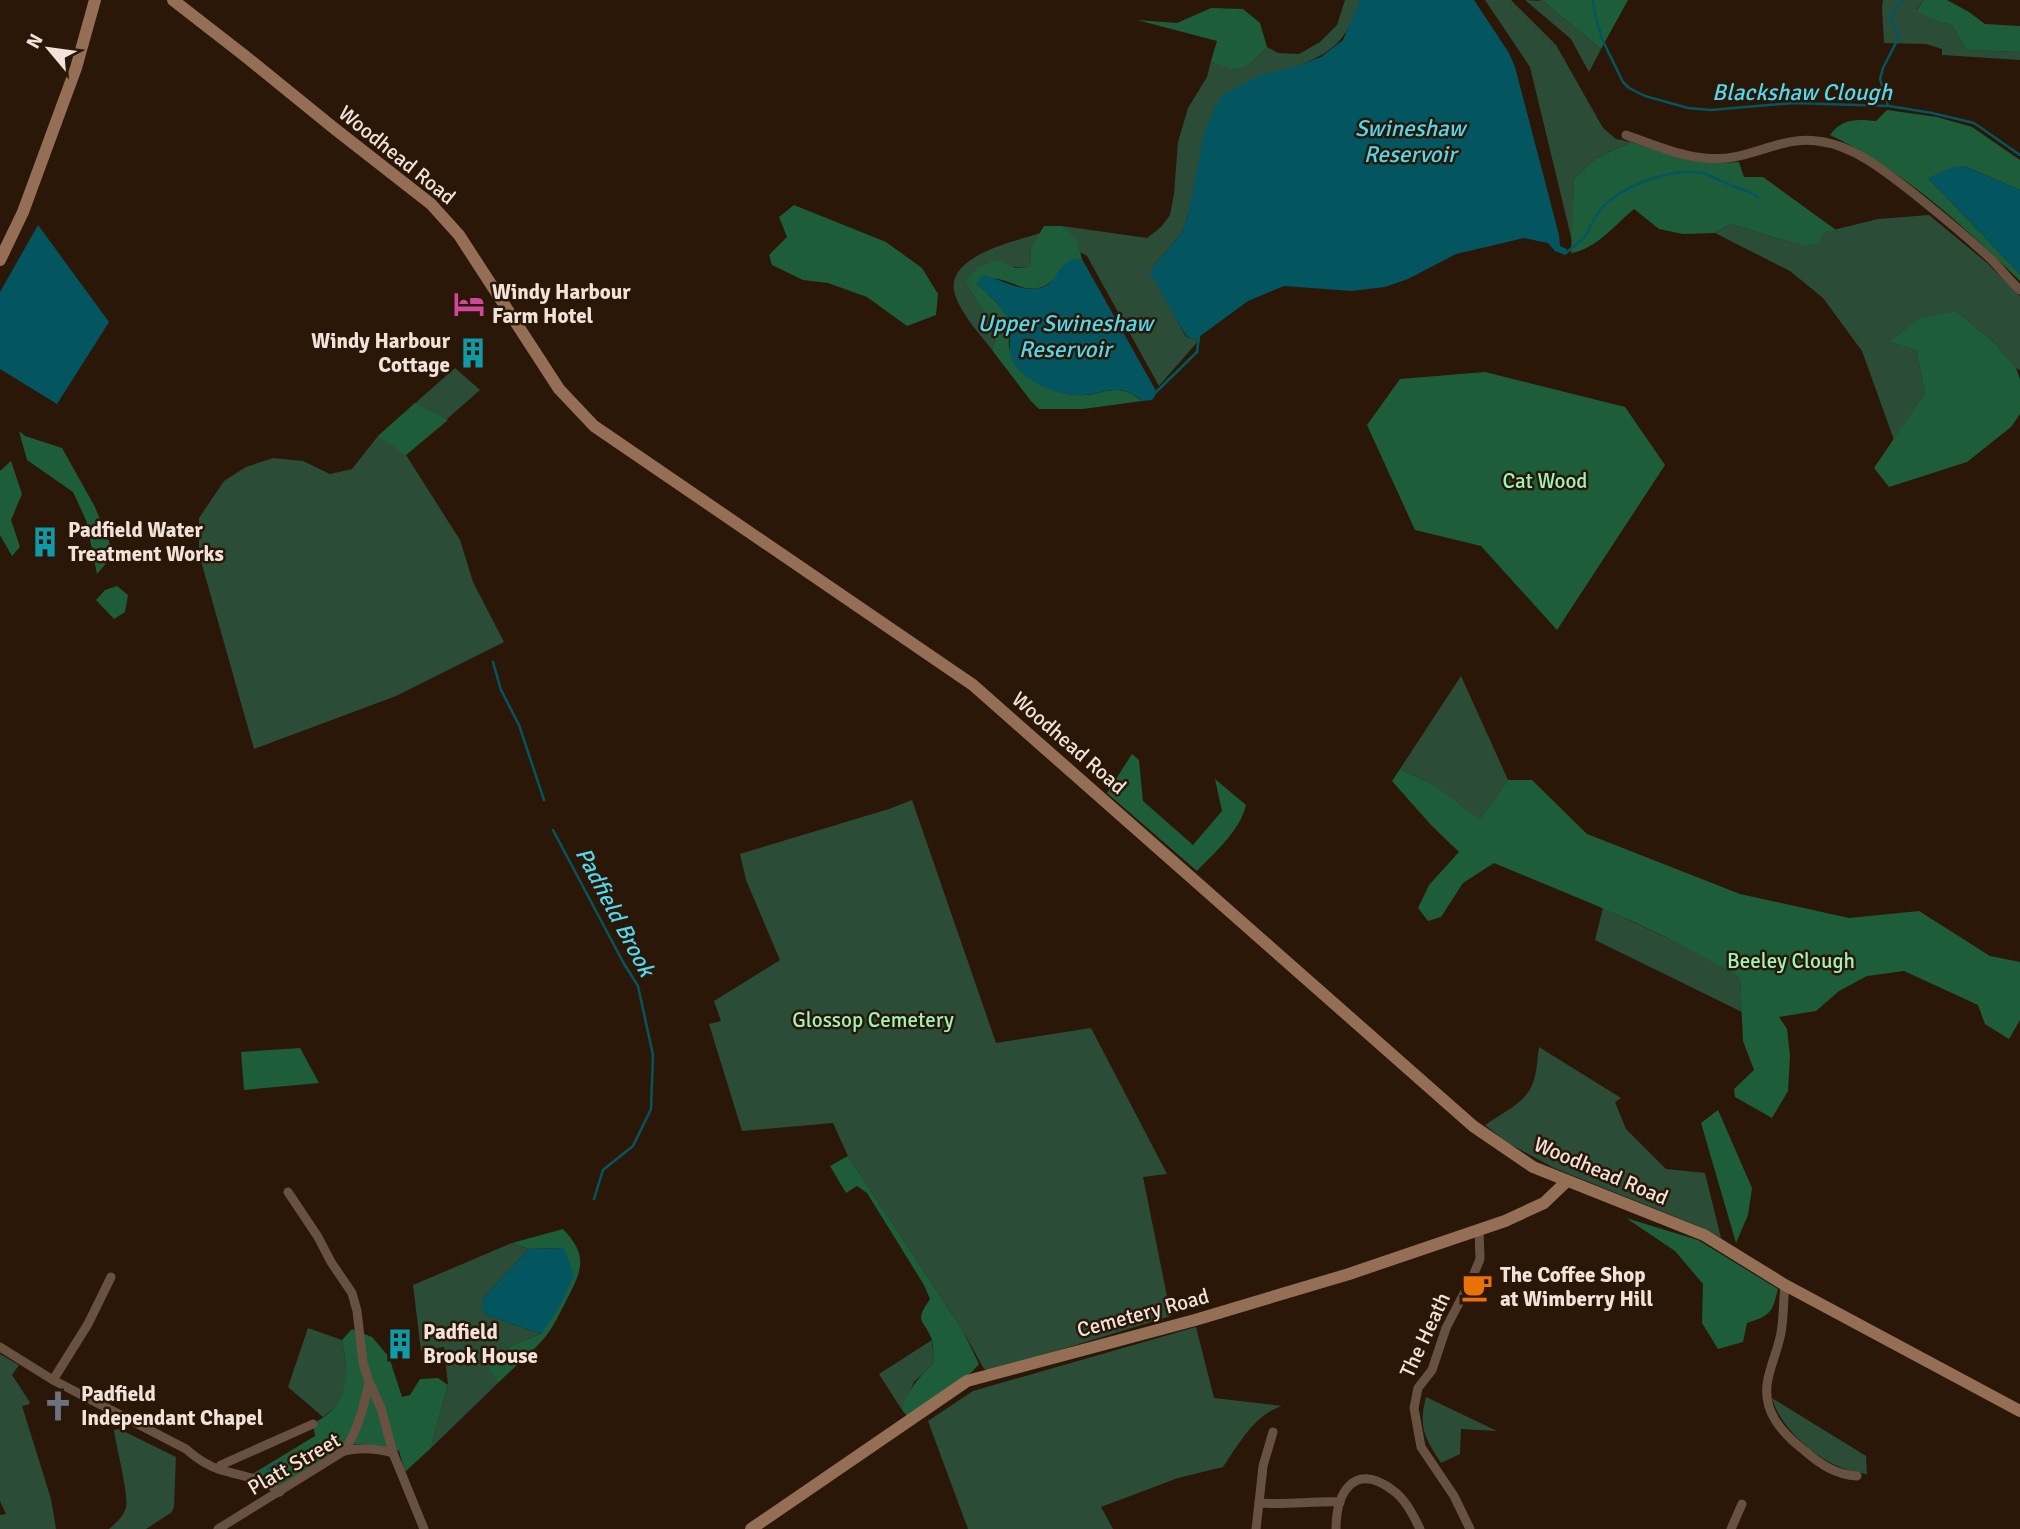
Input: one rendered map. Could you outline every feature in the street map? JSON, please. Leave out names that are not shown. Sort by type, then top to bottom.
[{"type":"main road","points":[[0,260],[23,212],[76,68],[95,0]]},
{"type":"main road","name":"Woodhead Road","points":[[173,0],[430,204],[459,235],[559,389],[594,426],[967,680],[1473,1126],[1533,1167],[1704,1235],[1785,1285],[2020,1411]]},
{"type":"main road","name":"Cemetery Road","points":[[751,1529],[967,1381],[1195,1320],[1336,1278],[1479,1230],[1544,1203],[1567,1181]]},
{"type":"street","points":[[1626,135],[1696,157],[1735,157],[1803,140],[1818,141],[1847,150],[1885,172],[1953,225],[2020,290]]},
{"type":"street","points":[[288,1192],[352,1293],[358,1311],[363,1363],[381,1408],[393,1453],[424,1529]]},
{"type":"street","name":"The Heath","points":[[1470,1529],[1454,1496],[1421,1447],[1414,1408],[1418,1388],[1432,1370],[1446,1328],[1474,1276],[1480,1259],[1479,1230]]},
{"type":"street","points":[[53,1380],[88,1324],[111,1277]]},
{"type":"street","points":[[1785,1285],[1782,1331],[1767,1391],[1767,1400],[1774,1420],[1796,1444],[1825,1467],[1857,1476]]},
{"type":"street","points":[[0,1347],[53,1380],[186,1449],[218,1469],[271,1484],[280,1492]]},
{"type":"street","points":[[344,1451],[352,1439],[365,1406],[369,1382]]},
{"type":"street","points":[[218,1469],[221,1465],[313,1424]]},
{"type":"street","points":[[1256,1529],[1263,1466],[1273,1432]]},
{"type":"street","name":"Platt Street","points":[[218,1529],[344,1451],[358,1448],[393,1453]]},
{"type":"street","points":[[1336,1529],[1340,1502],[1347,1485],[1360,1478],[1393,1490],[1404,1502],[1420,1529]]},
{"type":"street","points":[[1259,1503],[1340,1502]]},
{"type":"street","points":[[1731,1529],[1742,1504]]},
{"type":"green space","points":[[1345,0],[1360,0],[1345,33],[1332,48],[1300,65],[1188,214],[1182,233],[1151,269],[1186,337],[1199,340],[1159,386],[1087,256],[1080,252],[1078,243],[1062,226],[1147,238],[1161,227],[1170,215],[1178,142],[1188,108],[1207,77],[1211,61],[1237,69],[1248,65],[1267,47],[1278,53],[1299,54],[1320,42],[1337,25]]},
{"type":"green space","points":[[1485,0],[1511,0],[1556,45],[1603,128],[1616,139],[1631,142],[1595,159],[1574,179],[1572,241],[1530,67]]},
{"type":"green space","points":[[1525,0],[1543,1],[1601,49],[1589,72],[1571,39]]},
{"type":"green space","points":[[1538,0],[1628,0],[1601,49],[1543,1]]},
{"type":"green space","points":[[1883,0],[1924,0],[1916,10],[1938,22],[1952,25],[1966,50],[2020,52],[2020,60],[1942,55],[1942,49],[1926,44],[1884,43]]},
{"type":"green space","points":[[1924,0],[1947,0],[1985,24],[2020,26],[2020,52],[1966,50],[1952,25],[1938,22],[1916,11]]},
{"type":"green space","points":[[1211,8],[1243,9],[1260,23],[1267,47],[1254,61],[1237,69],[1221,66],[1211,61],[1217,41],[1137,20],[1177,23]]},
{"type":"green space","points":[[1887,110],[1937,117],[1972,127],[2020,160],[2020,190],[1964,166],[1929,179],[2020,274],[2020,281],[1977,239],[1931,200],[1882,165],[1830,135],[1840,125],[1850,121],[1876,121]]},
{"type":"green space","points":[[1631,142],[1697,161],[1739,162],[1744,177],[1763,177],[1836,230],[1825,232],[1818,243],[1803,246],[1730,224],[1715,233],[1683,234],[1659,229],[1634,209],[1597,242],[1571,253],[1574,179],[1595,159]]},
{"type":"green space","points":[[794,205],[886,242],[922,268],[938,294],[936,315],[907,326],[867,297],[828,283],[803,280],[772,265],[769,255],[787,237],[779,217]]},
{"type":"green space","points":[[1929,215],[1986,262],[2020,296],[2020,370],[1994,342],[1956,311],[1891,342],[1916,350],[1925,393],[1894,440],[1862,351],[1823,298],[1790,271],[1715,233],[1730,224],[1803,246],[1825,232],[1878,219]]},
{"type":"green space","points":[[1044,226],[1062,226],[1077,239],[1082,259],[1067,264],[1049,284],[1036,289],[998,279],[976,283],[996,302],[1008,319],[1009,347],[1015,362],[1025,375],[1055,391],[1085,395],[1117,390],[1125,391],[1142,401],[1083,409],[1039,409],[992,350],[995,332],[992,320],[966,280],[977,268],[997,260],[1015,268],[1030,267],[1031,247]]},
{"type":"green space","points":[[1040,233],[1031,247],[1030,267],[977,268],[973,295],[992,320],[995,333],[992,350],[962,310],[955,295],[954,282],[960,270],[983,253]]},
{"type":"green space","points":[[1956,311],[1994,342],[2016,368],[2020,379],[2020,414],[2011,427],[1967,462],[1889,487],[1874,468],[1925,393],[1916,350],[1890,342],[1919,319]]},
{"type":"green space","points":[[455,368],[480,390],[406,455],[460,540],[473,582],[504,642],[396,696],[254,749],[199,554],[199,518],[224,481],[246,467],[273,458],[303,461],[330,474],[352,469],[378,436]]},
{"type":"green space","name":"Cat Wood","points":[[1485,372],[1625,407],[1665,465],[1557,630],[1481,546],[1415,530],[1367,425],[1400,379]]},
{"type":"green space","points":[[415,403],[448,420],[406,455],[378,436]]},
{"type":"green space","points":[[19,431],[25,436],[62,448],[95,507],[114,554],[97,574],[86,520],[73,492],[27,460]]},
{"type":"green space","points":[[11,461],[22,494],[11,520],[20,547],[12,556],[0,535],[0,471]]},
{"type":"green space","points":[[117,586],[128,595],[125,612],[114,619],[96,600],[105,590]]},
{"type":"green space","points":[[1461,676],[1508,780],[1480,821],[1434,785],[1400,769]]},
{"type":"green space","points":[[1132,754],[1139,760],[1143,801],[1193,845],[1222,811],[1215,779],[1246,805],[1232,833],[1197,871],[1107,793]]},
{"type":"green space","name":"Beeley Clough","points":[[1400,769],[1434,785],[1480,820],[1508,780],[1532,780],[1587,834],[1740,894],[1849,918],[1919,911],[1990,956],[2020,962],[2020,1020],[2009,1039],[1985,1024],[1978,1005],[1904,971],[1867,976],[1839,991],[1816,1011],[1779,1017],[1787,1029],[1790,1056],[1788,1091],[1772,1118],[1735,1097],[1734,1089],[1754,1070],[1743,1041],[1740,978],[1711,961],[1620,916],[1494,863],[1463,883],[1441,917],[1428,921],[1418,908],[1429,885],[1459,852],[1392,781]]},
{"type":"green space","name":"Glossop Cemetery","points":[[912,800],[996,1043],[1091,1028],[1167,1174],[1143,1177],[1171,1316],[991,1371],[984,1369],[963,1331],[848,1156],[833,1123],[742,1131],[709,1024],[721,1021],[714,1001],[780,960],[746,880],[740,854]]},
{"type":"green space","points":[[1603,908],[1697,952],[1740,978],[1742,1012],[1595,940]]},
{"type":"green space","points":[[1539,1047],[1621,1098],[1615,1102],[1626,1129],[1666,1169],[1705,1173],[1721,1238],[1701,1227],[1554,1168],[1508,1143],[1485,1125],[1514,1106],[1529,1091],[1535,1075]]},
{"type":"green space","points":[[300,1048],[319,1083],[244,1090],[241,1052]]},
{"type":"green space","points":[[1718,1110],[1752,1188],[1748,1215],[1736,1243],[1701,1123]]},
{"type":"green space","points":[[848,1156],[963,1331],[979,1364],[972,1372],[907,1416],[902,1410],[907,1396],[919,1378],[934,1363],[932,1340],[921,1317],[930,1299],[867,1193],[857,1186],[846,1193],[830,1166]]},
{"type":"green space","points":[[1626,1218],[1698,1240],[1778,1289],[1772,1308],[1761,1318],[1747,1323],[1743,1342],[1718,1349],[1702,1323],[1703,1284],[1675,1251]]},
{"type":"green space","points":[[563,1229],[577,1248],[580,1257],[579,1273],[546,1336],[498,1383],[485,1362],[515,1344],[541,1334],[564,1248],[529,1249],[512,1243]]},
{"type":"green space","points":[[512,1243],[529,1249],[483,1298],[484,1314],[541,1334],[515,1344],[486,1362],[498,1383],[432,1447],[448,1385],[444,1347],[421,1351],[413,1285]]},
{"type":"green space","points":[[1196,1327],[1214,1398],[1282,1406],[1255,1423],[1223,1467],[1178,1478],[1101,1507],[1113,1529],[968,1529],[928,1421],[973,1391]]},
{"type":"green space","points":[[308,1328],[342,1340],[346,1369],[345,1391],[339,1403],[323,1417],[288,1387]]},
{"type":"green space","points":[[352,1329],[372,1337],[389,1357],[402,1397],[410,1395],[420,1379],[438,1378],[448,1385],[432,1447],[405,1472],[399,1451],[355,1444],[348,1445],[280,1489],[249,1476],[315,1436],[313,1424],[334,1409],[345,1383],[346,1365],[342,1340]]},
{"type":"green space","points":[[932,1340],[934,1363],[914,1382],[902,1410],[879,1374]]},
{"type":"green space","points":[[0,1354],[19,1365],[12,1375],[30,1404],[22,1406],[51,1499],[56,1529],[0,1529],[0,1515],[6,1514],[0,1501]]},
{"type":"green space","points":[[1426,1397],[1497,1431],[1461,1429],[1460,1454],[1441,1463],[1423,1424]]},
{"type":"green space","points":[[1772,1398],[1866,1456],[1867,1474],[1850,1471],[1811,1450],[1791,1431]]},
{"type":"green space","points":[[119,1429],[176,1457],[172,1512],[146,1529],[109,1529],[121,1517],[126,1507],[114,1430]]},
{"type":"water","name":"Swineshaw Reservoir","points":[[1360,0],[1474,0],[1509,53],[1515,67],[1560,246],[1567,249],[1565,255],[1555,251],[1548,243],[1524,238],[1456,254],[1408,279],[1385,287],[1351,291],[1284,286],[1248,301],[1199,337],[1199,340],[1187,337],[1150,273],[1182,233],[1205,129],[1221,96],[1258,76],[1321,57],[1343,40]]},
{"type":"water","points":[[1964,166],[2020,190],[2020,274],[1928,178],[1953,167]]},
{"type":"water","points":[[38,225],[109,322],[57,404],[0,369],[0,292]]},
{"type":"water","name":"Upper Swineshaw Reservoir","points":[[1082,259],[1155,389],[1152,400],[1142,401],[1133,394],[1118,390],[1076,395],[1040,385],[1015,366],[1010,352],[1010,330],[1005,314],[976,283],[984,275],[1020,287],[1041,288],[1052,281],[1066,263]]},
{"type":"water","points":[[564,1248],[574,1275],[560,1306],[541,1334],[484,1314],[483,1298],[529,1249]]},
{"type":"waterway","name":"Blackshaw Clough","points":[[1593,0],[1602,39],[1623,82],[1645,96],[1688,108],[1711,110],[1793,103],[1889,106],[1974,123],[2020,155]]},
{"type":"waterway","points":[[1888,106],[1880,79],[1899,37],[1890,17],[1903,0]]},
{"type":"waterway","points":[[1564,251],[1566,253],[1584,238],[1598,213],[1612,199],[1636,185],[1664,175],[1703,173],[1758,197]]},
{"type":"waterway","points":[[1155,393],[1197,352],[1199,337]]},
{"type":"waterway","name":"Padfield Brook","points":[[493,662],[501,690],[519,725],[544,800]]},
{"type":"waterway","name":"Padfield Brook","points":[[553,830],[638,986],[653,1055],[651,1109],[633,1146],[603,1170],[594,1199]]},
{"type":"waterway","points":[[266,1474],[269,1468],[280,1463]]},
{"type":"place","name":"Windy Harbour Farm Hotel","points":[[469,304]]},
{"type":"place","name":"Windy Harbour Cottage","points":[[473,353]]},
{"type":"place","name":"Padfield Water Treatment Works","points":[[45,542]]},
{"type":"place","name":"The Coffee Shop at Wimberry Hill","points":[[1477,1287]]},
{"type":"place","name":"Padfield Brook House","points":[[400,1344]]},
{"type":"place","name":"Padfield Independant Chapel","points":[[58,1406]]}]
